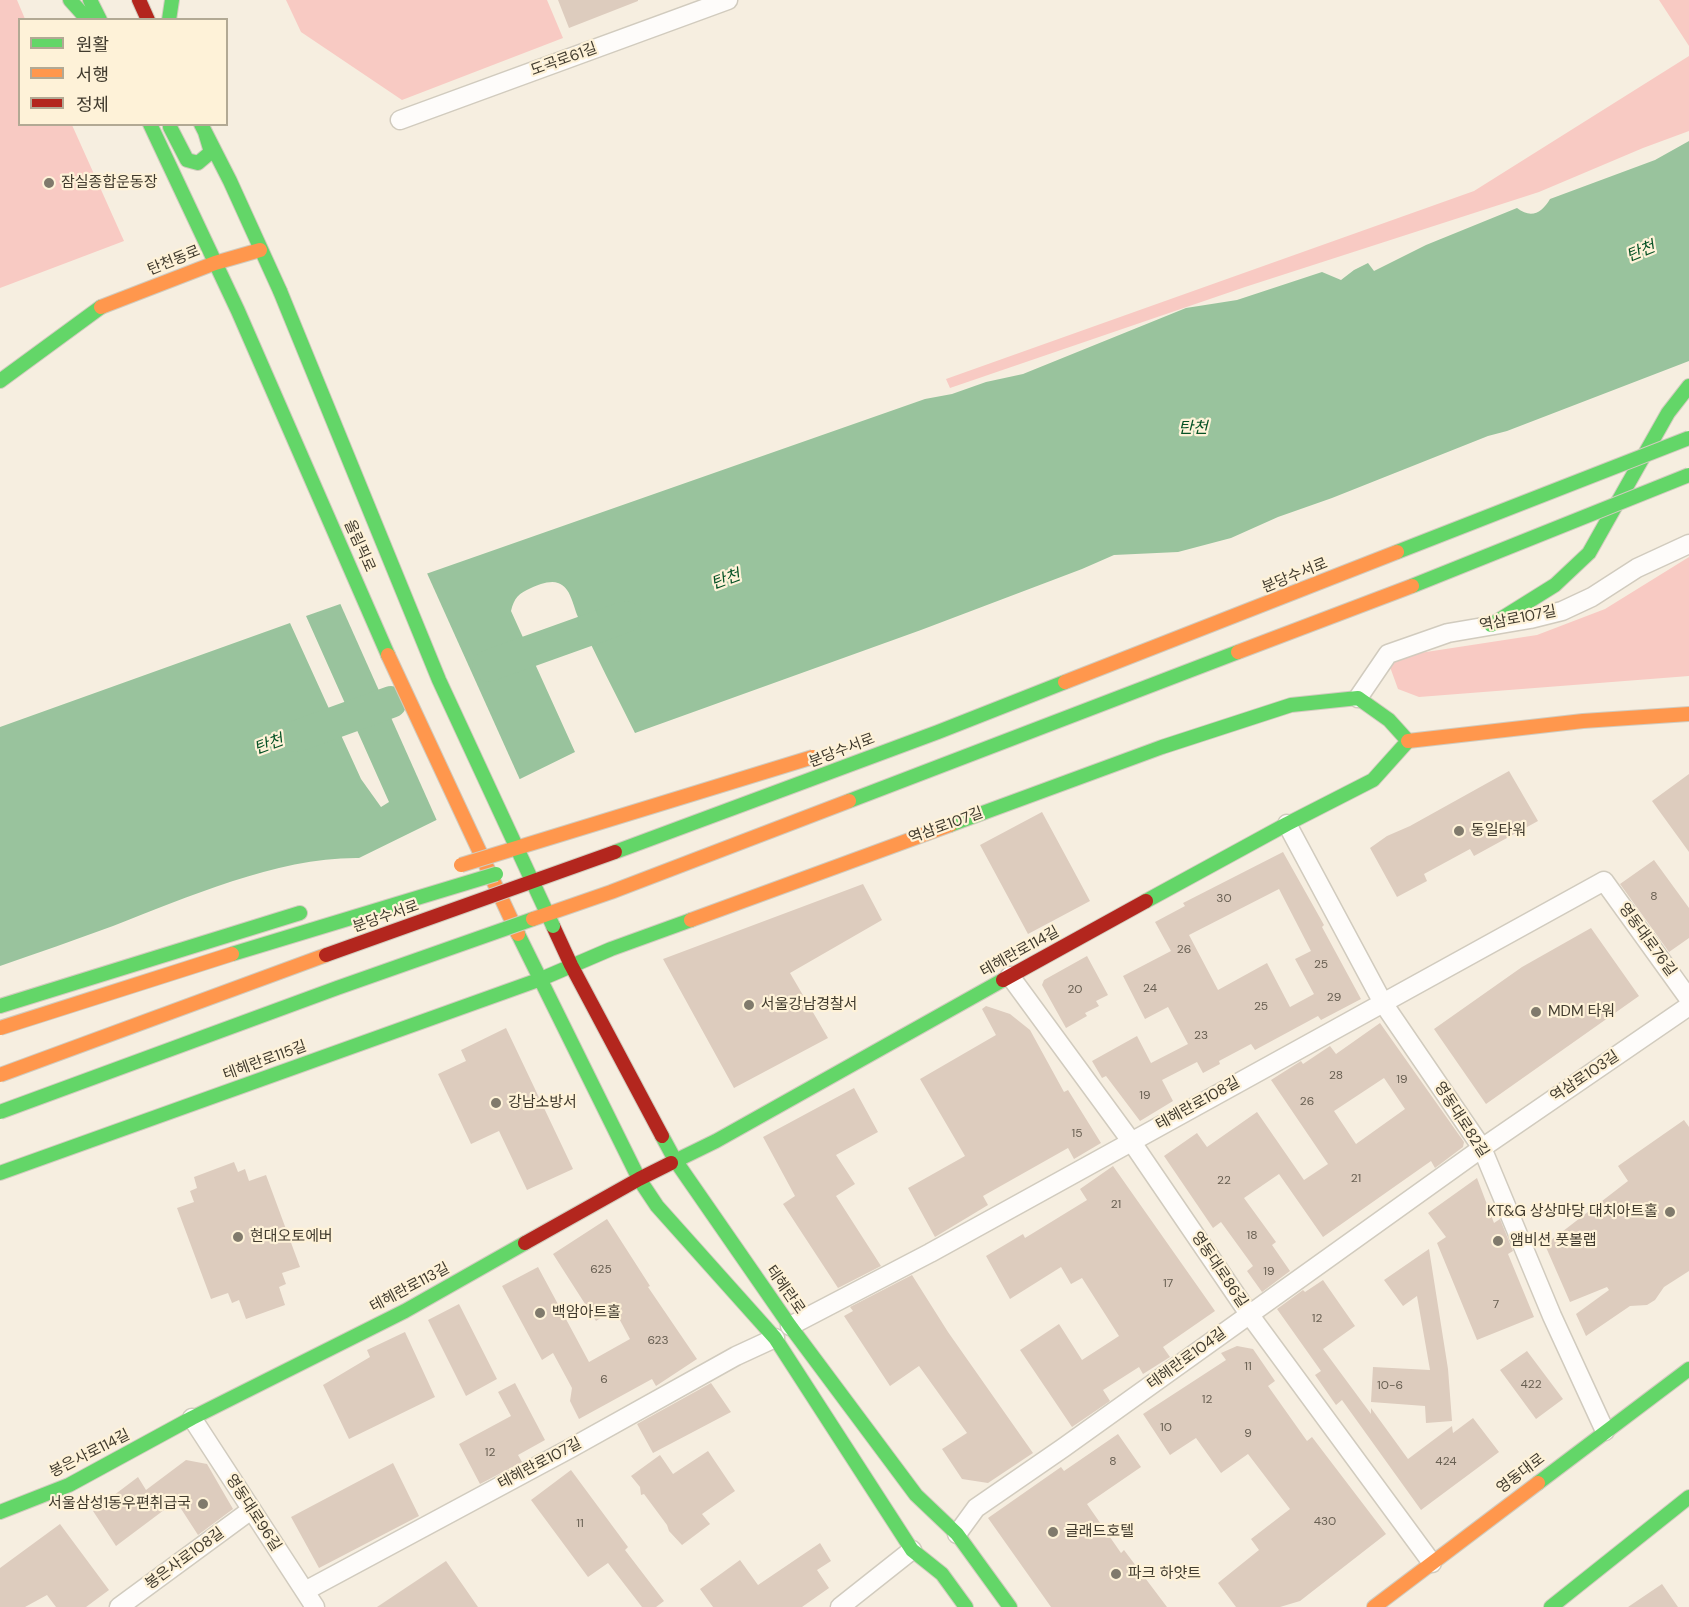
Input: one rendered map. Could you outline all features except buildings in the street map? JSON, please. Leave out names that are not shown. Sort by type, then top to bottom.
[{"type":"main road","points":[[70,0],[86,18]]},
{"type":"main road","points":[[90,0],[99,18]]},
{"type":"main road","points":[[139,0],[147,18]]},
{"type":"main road","points":[[169,18],[172,0]]},
{"type":"main road","name":"올림픽로","points":[[151,126],[238,311],[409,702],[541,979]]},
{"type":"main road","points":[[170,126],[188,160],[198,163],[211,152],[202,126]]},
{"type":"main road","name":"올림픽로","points":[[202,126],[230,181],[279,291],[439,680],[571,965]]},
{"type":"main road","name":"탄천동로","points":[[0,381],[101,307],[215,263],[260,250]]},
{"type":"main road","points":[[1491,626],[1555,585],[1589,553],[1668,413],[1689,386]]},
{"type":"main road","name":"분당수서로","points":[[0,1075],[293,967],[681,829],[938,732],[1689,438]]},
{"type":"main road","points":[[0,1112],[337,988],[632,884],[1422,582],[1689,475]]},
{"type":"main road","points":[[1358,698],[1389,720],[1408,741],[1620,717],[1689,714]]},
{"type":"main road","name":"역삼로107길","points":[[541,979],[571,965],[1162,747],[1291,705],[1358,698]]},
{"type":"main road","points":[[868,744],[938,732]]},
{"type":"main road","name":"테헤란로114길","points":[[639,1179],[726,1136],[1010,976],[1287,824],[1373,780],[1408,741]]},
{"type":"main road","points":[[448,868],[822,754]]},
{"type":"main road","points":[[0,1028],[288,936],[510,870],[681,829]]},
{"type":"main road","points":[[0,1006],[312,909]]},
{"type":"main road","name":"테헤란로","points":[[571,965],[675,1160],[790,1326],[916,1495],[957,1534],[1010,1607]]},
{"type":"main road","points":[[541,979],[639,1179],[657,1206],[775,1338],[912,1550],[942,1574],[966,1607]]},
{"type":"main road","name":"테헤란로115길","points":[[0,1173],[541,979]]},
{"type":"main road","name":"테헤란로113길","points":[[192,1418],[405,1311],[639,1179]]},
{"type":"main road","name":"영동대로","points":[[1374,1607],[1689,1369]]},
{"type":"main road","name":"봉은사로114길","points":[[0,1512],[69,1485],[192,1418]]},
{"type":"main road","points":[[1551,1607],[1689,1497]]},
{"type":"street","name":"도곡로61길","points":[[400,120],[728,0]]},
{"type":"street","name":"역삼로107길","points":[[1358,698],[1388,654],[1448,633],[1562,611],[1592,597],[1637,568],[1689,544]]},
{"type":"street","name":"영동대로82길","points":[[1287,824],[1383,1003],[1482,1148],[1552,1316],[1605,1431]]},
{"type":"street","name":"테헤란로108길","points":[[790,1326],[930,1253],[1604,881]]},
{"type":"street","name":"영동대로76길","points":[[1604,881],[1689,999]]},
{"type":"street","name":"영동대로86길","points":[[1010,976],[1131,1141],[1249,1314],[1431,1563]]},
{"type":"street","name":"역삼로103길","points":[[1482,1148],[1689,1005]]},
{"type":"street","name":"테헤란로104길","points":[[957,1534],[976,1508],[1482,1148]]},
{"type":"street","name":"테헤란로107길","points":[[305,1591],[736,1356],[775,1338]]},
{"type":"street","name":"영동대로96길","points":[[192,1418],[315,1607]]},
{"type":"street","name":"봉은사로108길","points":[[119,1607],[251,1510]]},
{"type":"street","points":[[840,1607],[912,1550]]},
{"type":"shaded area","name":"잠실종합운동장","points":[[0,0],[17,0],[25,18],[18,18],[18,126],[72,126],[124,241],[0,288]]},
{"type":"shaded area","points":[[286,0],[547,0],[563,38],[402,100],[301,32]]},
{"type":"shaded area","points":[[1659,0],[1689,0],[1689,46]]},
{"type":"shaded area","points":[[1689,56],[1689,131],[1539,192],[1245,287],[950,388],[946,379],[1474,191]]},
{"type":"shaded area","points":[[1689,557],[1689,676],[1419,697],[1398,689],[1390,667],[1400,656],[1537,635],[1605,609]]},
{"type":"water","name":"탄천","points":[[1689,141],[1689,361],[1278,517],[1231,538],[1178,552],[1114,555],[921,630],[635,733],[585,632],[569,593],[562,585],[548,582],[523,592],[518,596],[511,611],[575,752],[359,858],[328,859],[265,871],[202,891],[0,966],[0,727],[290,623],[361,779],[381,807],[389,802],[306,616],[925,399],[952,394],[986,382],[1023,374],[1186,308],[1237,300],[1322,272],[1341,280],[1368,263],[1374,271],[1426,245],[1517,208],[1527,213],[1536,213],[1550,199],[1655,160]]},
{"type":"pier","points":[[426,571],[521,782],[438,823],[339,601]]},
{"type":"waterway","name":"탄천","points":[[488,666],[625,617]]},
{"type":"waterway","name":"탄천","points":[[297,736],[391,702]]},
{"type":"traffic: fast","points":[[70,0],[86,18]]},
{"type":"traffic: fast","points":[[90,0],[99,18]]},
{"type":"traffic: fast","points":[[169,18],[172,0]]},
{"type":"traffic: fast","points":[[151,126],[238,311],[388,655]]},
{"type":"traffic: fast","points":[[202,126],[280,291]]},
{"type":"traffic: fast","points":[[170,127],[187,160],[198,163],[211,152],[205,132]]},
{"type":"traffic: fast","points":[[280,291],[439,680],[553,926]]},
{"type":"traffic: fast","points":[[0,381],[101,307]]},
{"type":"traffic: fast","points":[[1491,625],[1555,585],[1589,553],[1668,413],[1689,386]]},
{"type":"traffic: fast","points":[[1397,552],[1689,438]]},
{"type":"traffic: fast","points":[[1412,586],[1689,475]]},
{"type":"traffic: fast","points":[[849,801],[1238,652]]},
{"type":"traffic: fast","points":[[615,852],[938,732],[1065,682]]},
{"type":"traffic: fast","points":[[950,825],[1162,747],[1291,705],[1358,698],[1389,720],[1408,741]]},
{"type":"traffic: fast","points":[[1146,901],[1373,780],[1408,741]]},
{"type":"traffic: fast","points":[[232,954],[496,874]]},
{"type":"traffic: fast","points":[[0,1006],[300,913]]},
{"type":"traffic: fast","points":[[0,1112],[337,988],[533,919]]},
{"type":"traffic: fast","points":[[0,1173],[541,979],[611,949],[691,920]]},
{"type":"traffic: fast","points":[[518,934],[639,1179],[657,1206],[775,1338],[912,1550],[942,1574],[966,1607]]},
{"type":"traffic: fast","points":[[671,1163],[716,1141],[1003,980]]},
{"type":"traffic: fast","points":[[662,1136],[675,1160],[790,1326],[916,1495],[957,1534],[1010,1607]]},
{"type":"traffic: fast","points":[[0,1512],[69,1485],[192,1418],[405,1311],[525,1243]]},
{"type":"traffic: fast","points":[[1538,1483],[1689,1369]]},
{"type":"traffic: fast","points":[[1551,1607],[1689,1497]]},
{"type":"traffic: slow","points":[[101,307],[215,263],[260,250]]},
{"type":"traffic: slow","points":[[1065,682],[1397,552]]},
{"type":"traffic: slow","points":[[1238,652],[1412,586]]},
{"type":"traffic: slow","points":[[388,655],[518,934]]},
{"type":"traffic: slow","points":[[1408,741],[1583,721],[1689,714]]},
{"type":"traffic: slow","points":[[461,865],[813,757]]},
{"type":"traffic: slow","points":[[533,919],[611,892],[849,801]]},
{"type":"traffic: slow","points":[[691,920],[950,825]]},
{"type":"traffic: slow","points":[[0,1028],[232,954]]},
{"type":"traffic: slow","points":[[0,1075],[326,955]]},
{"type":"traffic: slow","points":[[1374,1607],[1538,1483]]},
{"type":"traffic: jam","points":[[139,0],[147,18]]},
{"type":"traffic: jam","points":[[326,955],[615,852]]},
{"type":"traffic: jam","points":[[1003,980],[1146,901]]},
{"type":"traffic: jam","points":[[553,926],[571,965],[662,1136]]},
{"type":"traffic: jam","points":[[525,1243],[671,1163]]},
{"type":"place","name":"잠실종합운동장","points":[[49,183]]},
{"type":"place","name":"동일타워","points":[[1459,831]]},
{"type":"place","name":"서울강남경찰서","points":[[749,1005]]},
{"type":"place","name":"MDM 타워","points":[[1536,1012]]},
{"type":"place","name":"강남소방서","points":[[496,1103]]},
{"type":"place","name":"KT&G 상상마당 대치아트홀","points":[[1670,1212]]},
{"type":"place","name":"현대오토에버","points":[[238,1237]]},
{"type":"place","name":"앰비션 풋볼랩","points":[[1498,1241]]},
{"type":"place","name":"백암아트홀","points":[[540,1313]]},
{"type":"place","name":"서울삼성1동우편취급국","points":[[203,1504]]},
{"type":"place","name":"글래드호텔","points":[[1053,1532]]},
{"type":"place","name":"파크 하얏트","points":[[1116,1574]]}]
